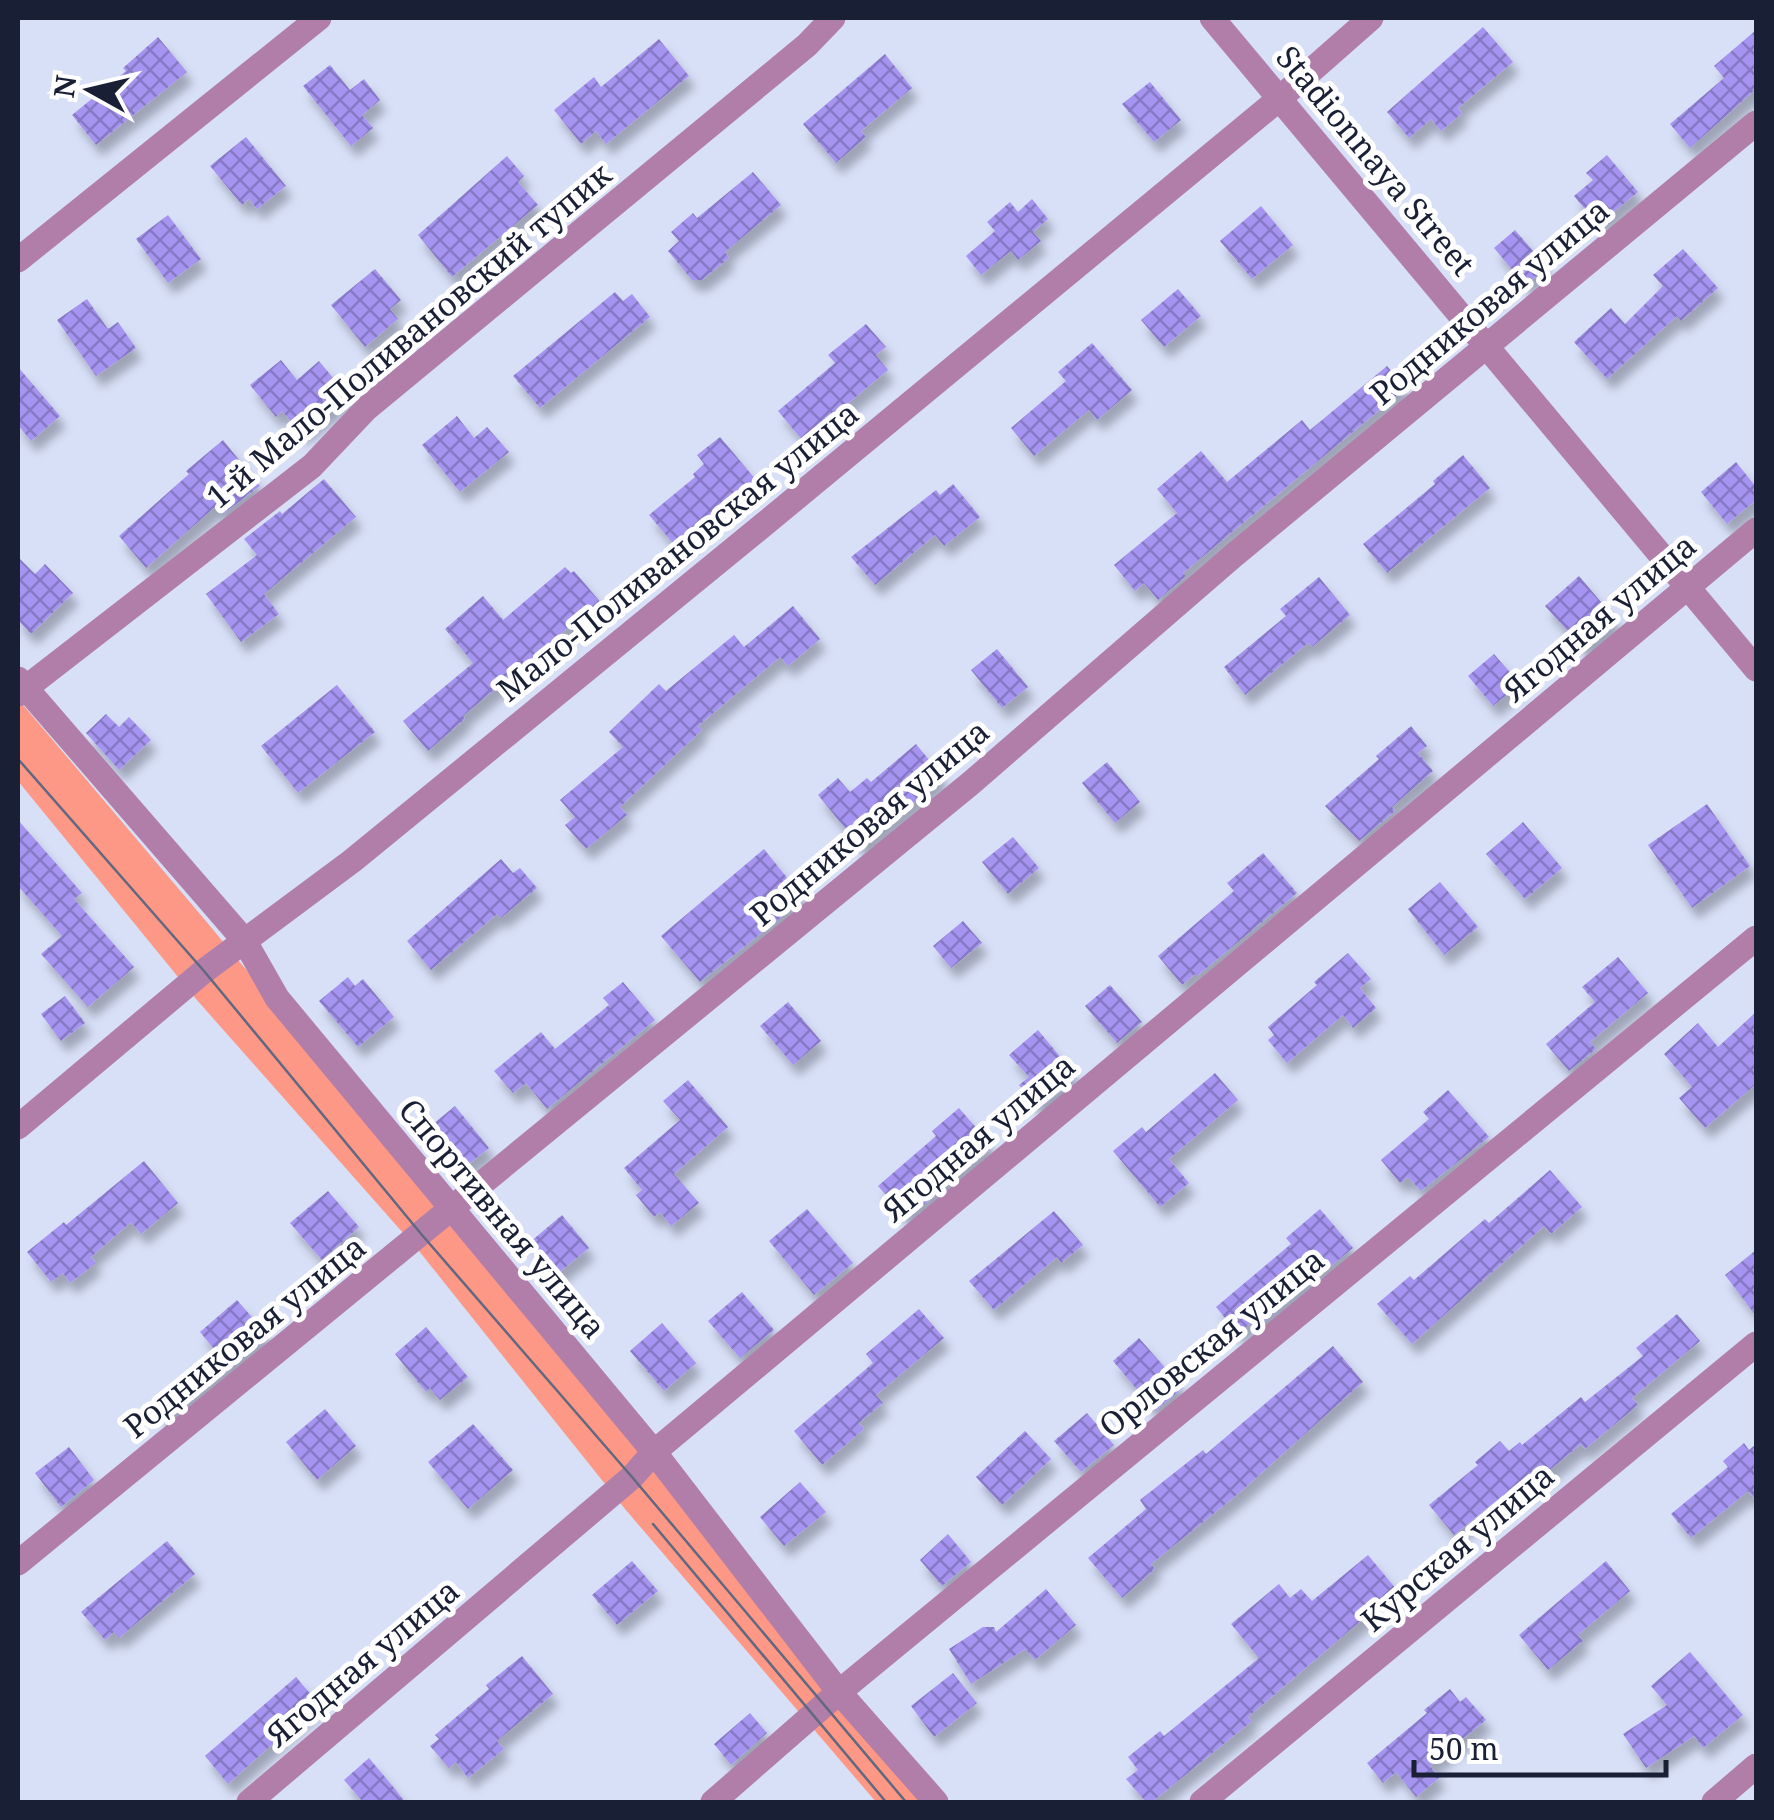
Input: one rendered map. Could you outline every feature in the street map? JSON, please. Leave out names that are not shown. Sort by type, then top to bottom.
[{"type":"street","points":[[18,260],[319,18]]},
{"type":"street","name":"1-й Мало-Поливановский тупик","points":[[21,687],[312,466],[366,408],[807,45],[833,18]]},
{"type":"street","name":"Stadionnaya Street","points":[[1212,18],[1756,670]]},
{"type":"street","name":"Мало-Поливановская улица","points":[[18,1127],[244,940],[367,849],[1279,99],[1371,18]]},
{"type":"street","name":"Родниковая улица","points":[[18,1564],[972,783],[1233,556],[1756,123]]},
{"type":"street","name":"Ягодная улица","points":[[249,1802],[632,1477],[654,1452],[1756,530]]},
{"type":"street","name":"Спортивная улица","points":[[21,687],[244,940],[278,998],[654,1452],[839,1692],[936,1802]]},
{"type":"street","name":"Орловская улица","points":[[713,1802],[839,1692],[1756,938]]},
{"type":"street","name":"Курская улица","points":[[1202,1802],[1756,1344]]},
{"type":"street","points":[[1714,1802],[1756,1767]]},
{"type":"shaded area","points":[[18,699],[934,1802],[876,1802],[625,1509],[419,1251],[196,999],[18,781]]},
{"type":"building","points":[[1483,27],[1513,62],[1458,108],[1462,113],[1441,131],[1431,119],[1409,138],[1387,112]]},
{"type":"building","points":[[1756,30],[1756,89],[1690,148],[1670,124],[1724,78],[1714,66]]},
{"type":"building","points":[[158,37],[187,72],[96,145],[72,115],[126,71],[123,68]]},
{"type":"building","points":[[659,39],[689,76],[606,144],[596,131],[581,144],[554,110],[594,77],[601,87]]},
{"type":"building","points":[[885,54],[912,88],[861,131],[866,137],[836,163],[803,124]]},
{"type":"building","points":[[330,65],[350,90],[364,79],[380,100],[362,115],[373,128],[351,146],[303,86]]},
{"type":"building","points":[[1150,82],[1181,120],[1154,142],[1122,104]]},
{"type":"building","points":[[246,137],[286,186],[257,209],[249,199],[242,205],[210,166]]},
{"type":"building","points":[[1607,155],[1638,192],[1598,225],[1574,196],[1593,180],[1586,173]]},
{"type":"building","points":[[507,156],[524,176],[518,182],[538,205],[452,277],[418,235]]},
{"type":"building","points":[[753,172],[781,205],[725,252],[729,258],[702,280],[692,280],[668,251],[679,241],[671,232],[693,213],[697,218]]},
{"type":"building","points":[[1032,199],[1048,219],[1033,232],[1041,241],[1018,260],[1011,251],[981,275],[966,256],[995,231],[987,222],[1010,202],[1018,212]]},
{"type":"building","points":[[1261,206],[1293,245],[1252,279],[1220,241]]},
{"type":"building","points":[[168,215],[201,259],[168,283],[136,239]]},
{"type":"building","points":[[1515,230],[1547,267],[1525,285],[1494,248]]},
{"type":"building","points":[[1683,249],[1718,288],[1681,321],[1677,316],[1607,379],[1574,342],[1611,308],[1625,324],[1663,286],[1653,275]]},
{"type":"building","points":[[375,269],[401,300],[390,309],[398,319],[365,347],[331,305]]},
{"type":"building","points":[[1178,289],[1201,316],[1164,347],[1141,320]]},
{"type":"building","points":[[615,292],[623,301],[632,294],[650,317],[540,408],[513,376]]},
{"type":"building","points":[[87,299],[108,329],[118,322],[136,348],[96,376],[57,320]]},
{"type":"building","points":[[866,324],[886,347],[876,355],[888,370],[803,441],[778,411],[835,363],[828,355]]},
{"type":"building","points":[[1092,343],[1132,390],[1097,420],[1089,410],[1034,456],[1011,428],[1066,381],[1058,372]]},
{"type":"building","points":[[281,360],[297,380],[319,361],[348,396],[301,434],[282,411],[276,417],[250,385]]},
{"type":"building","points":[[1387,366],[1406,388],[1183,573],[1186,576],[1158,600],[1144,583],[1135,591],[1114,565],[1177,513],[1157,489],[1201,451],[1227,482],[1302,420],[1310,430]]},
{"type":"building","points":[[18,367],[60,416],[31,441],[18,425]]},
{"type":"building","points":[[457,416],[474,438],[487,427],[509,452],[460,492],[422,445]]},
{"type":"building","points":[[720,437],[757,481],[677,548],[649,515],[695,477],[693,474],[704,464],[697,455]]},
{"type":"building","points":[[223,440],[260,486],[223,514],[216,506],[146,568],[119,536]]},
{"type":"building","points":[[1463,455],[1490,488],[1387,573],[1363,544],[1435,484],[1433,481]]},
{"type":"building","points":[[1736,462],[1756,487],[1756,500],[1727,524],[1701,492]]},
{"type":"building","points":[[324,479],[356,517],[264,594],[279,614],[241,642],[206,594],[257,555],[244,539]]},
{"type":"building","points":[[953,484],[980,517],[944,546],[935,535],[875,585],[851,557],[936,490],[940,495]]},
{"type":"building","points":[[18,557],[35,574],[45,564],[73,593],[31,634],[18,620]]},
{"type":"building","points":[[565,567],[571,573],[574,571],[603,605],[573,629],[570,626],[463,716],[465,719],[428,751],[403,721],[473,663],[445,629],[483,596],[503,620]]},
{"type":"building","points":[[1579,576],[1618,622],[1585,650],[1545,606]]},
{"type":"building","points":[[1319,577],[1350,615],[1312,647],[1308,643],[1245,695],[1224,667],[1286,616],[1280,609]]},
{"type":"building","points":[[793,606],[820,639],[788,666],[780,657],[698,726],[702,730],[620,807],[627,815],[586,849],[565,825],[575,817],[560,800],[623,747],[609,732],[659,684],[666,691],[734,635],[744,647]]},
{"type":"building","points":[[997,649],[1028,687],[1002,708],[971,670]]},
{"type":"building","points":[[1494,654],[1520,684],[1493,706],[1468,676]]},
{"type":"building","points":[[337,685],[375,732],[298,793],[261,746]]},
{"type":"building","points":[[106,714],[119,727],[129,717],[151,740],[119,770],[86,733]]},
{"type":"building","points":[[1411,726],[1427,746],[1418,753],[1433,771],[1359,841],[1325,806]]},
{"type":"building","points":[[916,744],[943,777],[862,849],[818,795],[838,778],[850,792],[867,778],[871,782]]},
{"type":"building","points":[[1107,762],[1140,802],[1115,823],[1082,783]]},
{"type":"building","points":[[1707,804],[1750,866],[1692,908],[1648,845]]},
{"type":"building","points":[[18,820],[82,893],[74,899],[134,967],[88,1007],[41,954],[62,936],[18,886]]},
{"type":"building","points":[[1523,822],[1562,868],[1525,899],[1486,854]]},
{"type":"building","points":[[1013,837],[1039,868],[1008,894],[982,862]]},
{"type":"building","points":[[764,849],[804,899],[700,982],[661,936]]},
{"type":"building","points":[[1263,853],[1297,893],[1182,985],[1158,956],[1234,891],[1227,883]]},
{"type":"building","points":[[501,859],[513,873],[520,868],[537,888],[501,918],[497,914],[431,970],[407,941]]},
{"type":"building","points":[[1440,882],[1478,927],[1444,955],[1408,909]]},
{"type":"building","points":[[963,921],[982,943],[951,968],[933,946]]},
{"type":"building","points":[[1348,953],[1371,979],[1360,988],[1376,1008],[1353,1028],[1343,1015],[1287,1063],[1268,1040],[1274,1035],[1268,1027]]},
{"type":"building","points":[[1618,957],[1648,993],[1590,1042],[1596,1049],[1569,1071],[1546,1044],[1595,1002],[1582,987]]},
{"type":"building","points":[[348,977],[355,986],[363,979],[394,1017],[358,1047],[319,1001]]},
{"type":"building","points":[[623,982],[655,1020],[547,1109],[526,1083],[513,1093],[494,1071],[541,1032],[555,1049],[609,1005],[603,998]]},
{"type":"building","points":[[1110,985],[1142,1022],[1117,1043],[1085,1006]]},
{"type":"building","points":[[65,996],[85,1023],[61,1041],[41,1014]]},
{"type":"building","points":[[788,1002],[821,1041],[793,1065],[760,1026]]},
{"type":"building","points":[[1756,1012],[1756,1084],[1705,1128],[1679,1098],[1692,1087],[1664,1054],[1698,1023],[1718,1047]]},
{"type":"building","points":[[1038,1030],[1077,1077],[1039,1109],[1019,1085],[1029,1077],[1009,1055]]},
{"type":"building","points":[[1215,1073],[1238,1100],[1169,1159],[1189,1183],[1160,1207],[1113,1151],[1142,1127],[1146,1132]]},
{"type":"building","points":[[688,1080],[728,1127],[674,1174],[699,1203],[671,1226],[660,1212],[654,1217],[636,1195],[642,1190],[624,1168],[680,1120],[663,1101]]},
{"type":"building","points":[[1448,1090],[1489,1137],[1421,1191],[1408,1177],[1400,1183],[1381,1160],[1429,1119],[1423,1112]]},
{"type":"building","points":[[455,1106],[489,1148],[460,1171],[426,1130]]},
{"type":"building","points":[[959,1108],[993,1147],[907,1219],[878,1186],[936,1136],[932,1131]]},
{"type":"building","points":[[144,1161],[178,1203],[141,1234],[131,1222],[91,1257],[96,1263],[70,1283],[63,1273],[51,1282],[27,1252]]},
{"type":"building","points":[[1550,1170],[1582,1207],[1551,1234],[1544,1226],[1412,1344],[1377,1304],[1410,1276],[1414,1280],[1485,1219],[1489,1223]]},
{"type":"building","points":[[328,1191],[359,1227],[322,1260],[290,1223]]},
{"type":"building","points":[[807,1209],[853,1263],[814,1295],[769,1241]]},
{"type":"building","points":[[1320,1209],[1353,1248],[1260,1325],[1255,1319],[1238,1334],[1216,1307],[1291,1244],[1286,1238]]},
{"type":"building","points":[[1054,1211],[1083,1245],[1061,1263],[1057,1257],[994,1310],[969,1281]]},
{"type":"building","points":[[562,1215],[589,1248],[556,1275],[529,1243]]},
{"type":"building","points":[[1756,1250],[1756,1316],[1725,1275]]},
{"type":"building","points":[[742,1292],[774,1330],[740,1358],[708,1321]]},
{"type":"building","points":[[237,1300],[269,1337],[168,1420],[153,1402],[214,1349],[200,1332]]},
{"type":"building","points":[[919,1309],[944,1338],[876,1395],[883,1403],[859,1423],[864,1429],[822,1465],[794,1431],[873,1363],[866,1354]]},
{"type":"building","points":[[1677,1314],[1700,1341],[1632,1398],[1638,1405],[1585,1449],[1581,1444],[1521,1494],[1514,1486],[1454,1535],[1429,1505],[1478,1465],[1475,1462],[1500,1441],[1509,1451],[1581,1397],[1585,1402],[1643,1356],[1636,1348]]},
{"type":"building","points":[[662,1323],[696,1363],[664,1391],[630,1351]]},
{"type":"building","points":[[426,1327],[468,1377],[440,1400],[430,1388],[426,1392],[395,1354]]},
{"type":"building","points":[[1139,1338],[1183,1388],[1155,1411],[1113,1361]]},
{"type":"building","points":[[1333,1346],[1363,1382],[1238,1494],[1151,1564],[1155,1569],[1122,1598],[1088,1558],[1146,1509],[1140,1500],[1203,1450],[1206,1454]]},
{"type":"building","points":[[325,1409],[356,1446],[317,1480],[286,1442]]},
{"type":"building","points":[[1087,1413],[1114,1445],[1081,1472],[1054,1441]]},
{"type":"building","points":[[473,1424],[513,1470],[468,1509],[428,1462]]},
{"type":"building","points":[[1025,1431],[1051,1459],[1002,1505],[976,1477]]},
{"type":"building","points":[[1744,1443],[1749,1450],[1756,1444],[1756,1501],[1748,1491],[1691,1538],[1671,1514],[1728,1467],[1723,1461]]},
{"type":"building","points":[[69,1447],[94,1480],[61,1507],[35,1473]]},
{"type":"building","points":[[800,1482],[826,1512],[784,1546],[760,1517]]},
{"type":"building","points":[[948,1534],[971,1562],[942,1586],[920,1560]]},
{"type":"building","points":[[167,1541],[195,1574],[119,1638],[114,1632],[105,1640],[81,1612]]},
{"type":"building","points":[[1368,1555],[1397,1590],[1248,1717],[1252,1721],[1152,1802],[1146,1802],[1126,1779],[1138,1770],[1128,1757],[1160,1731],[1164,1736],[1259,1658],[1231,1624],[1279,1584],[1290,1598],[1301,1589],[1312,1601]]},
{"type":"building","points":[[632,1561],[658,1591],[617,1625],[592,1595]]},
{"type":"building","points":[[1606,1561],[1630,1591],[1578,1635],[1583,1641],[1548,1670],[1519,1635]]},
{"type":"building","points":[[1046,1589],[1076,1625],[1035,1660],[1025,1649],[971,1684],[949,1649],[983,1627],[994,1627],[996,1632]]},
{"type":"building","points":[[1690,1652],[1743,1715],[1703,1748],[1694,1736],[1646,1768],[1623,1734],[1667,1705],[1651,1686]]},
{"type":"building","points":[[522,1656],[553,1694],[497,1741],[504,1749],[468,1778],[456,1762],[449,1768],[430,1746],[439,1739],[435,1735]]},
{"type":"building","points":[[953,1673],[977,1703],[934,1737],[911,1706]]},
{"type":"building","points":[[296,1677],[318,1703],[228,1784],[205,1756]]},
{"type":"building","points":[[1450,1689],[1460,1702],[1466,1697],[1486,1720],[1430,1766],[1440,1777],[1416,1797],[1396,1772],[1383,1783],[1367,1763]]},
{"type":"building","points":[[750,1713],[767,1733],[731,1765],[714,1744]]},
{"type":"building","points":[[369,1758],[405,1802],[363,1802],[344,1780]]},
{"type":"tram line","points":[[18,759],[204,971],[422,1235],[906,1802]]},
{"type":"tram line","points":[[653,1524],[886,1802]]}]
